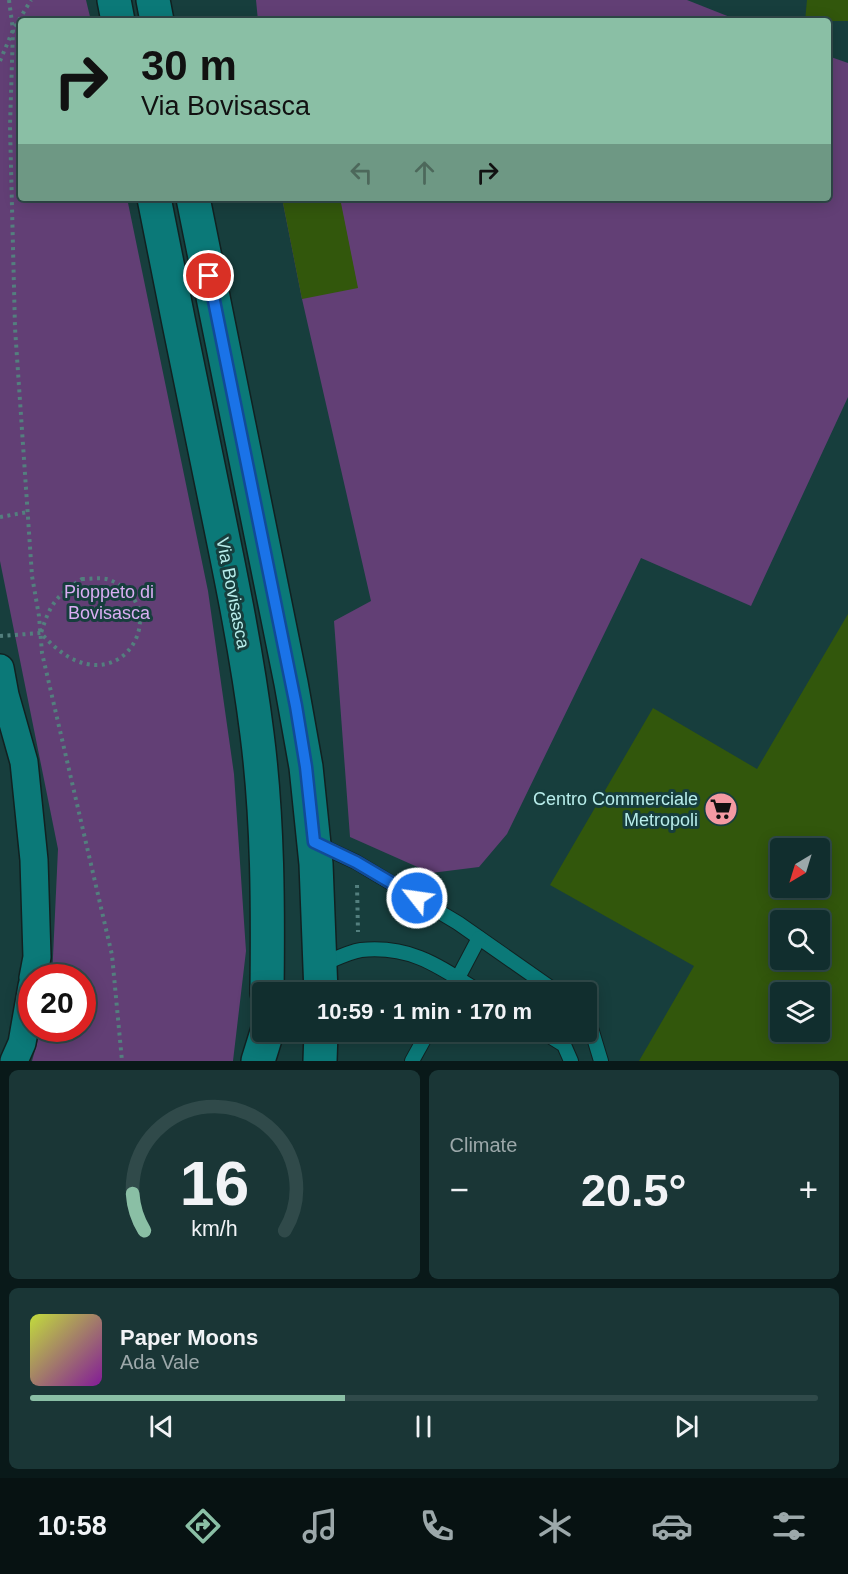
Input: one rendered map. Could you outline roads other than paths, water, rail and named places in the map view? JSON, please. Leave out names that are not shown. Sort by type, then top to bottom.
[{"type":"street","points":[[114,0],[117,18]]},
{"type":"street","points":[[153,0],[156,18]]},
{"type":"street","name":"Via Bovisasca","points":[[155,201],[252,694],[264,821],[267,982]]},
{"type":"street","points":[[194,201],[296,706],[314,842],[321,979]]},
{"type":"street","points":[[0,668],[24,762],[34,860],[35,964]]},
{"type":"street","points":[[14,1061],[22,1042]]},
{"type":"street","points":[[258,1061],[264,1042]]},
{"type":"street","points":[[266,1061],[267,1042]]},
{"type":"street","points":[[320,1061],[321,1042]]},
{"type":"lane","points":[[314,842],[356,862],[458,922],[542,982]]},
{"type":"lane","points":[[456,982],[479,938]]},
{"type":"lane","points":[[321,979],[359,950],[404,951],[431,962],[464,982]]},
{"type":"lane","points":[[412,1061],[422,1042]]},
{"type":"lane","points":[[559,1042],[564,1045],[571,1061]]},
{"type":"lane","points":[[595,1042],[601,1061]]},
{"type":"place","name":"Centro Commerciale Metropoli","points":[[721,809]]},
{"type":"park label","name":"Pioppeto di Bovisasca","points":[[109,602]]}]
